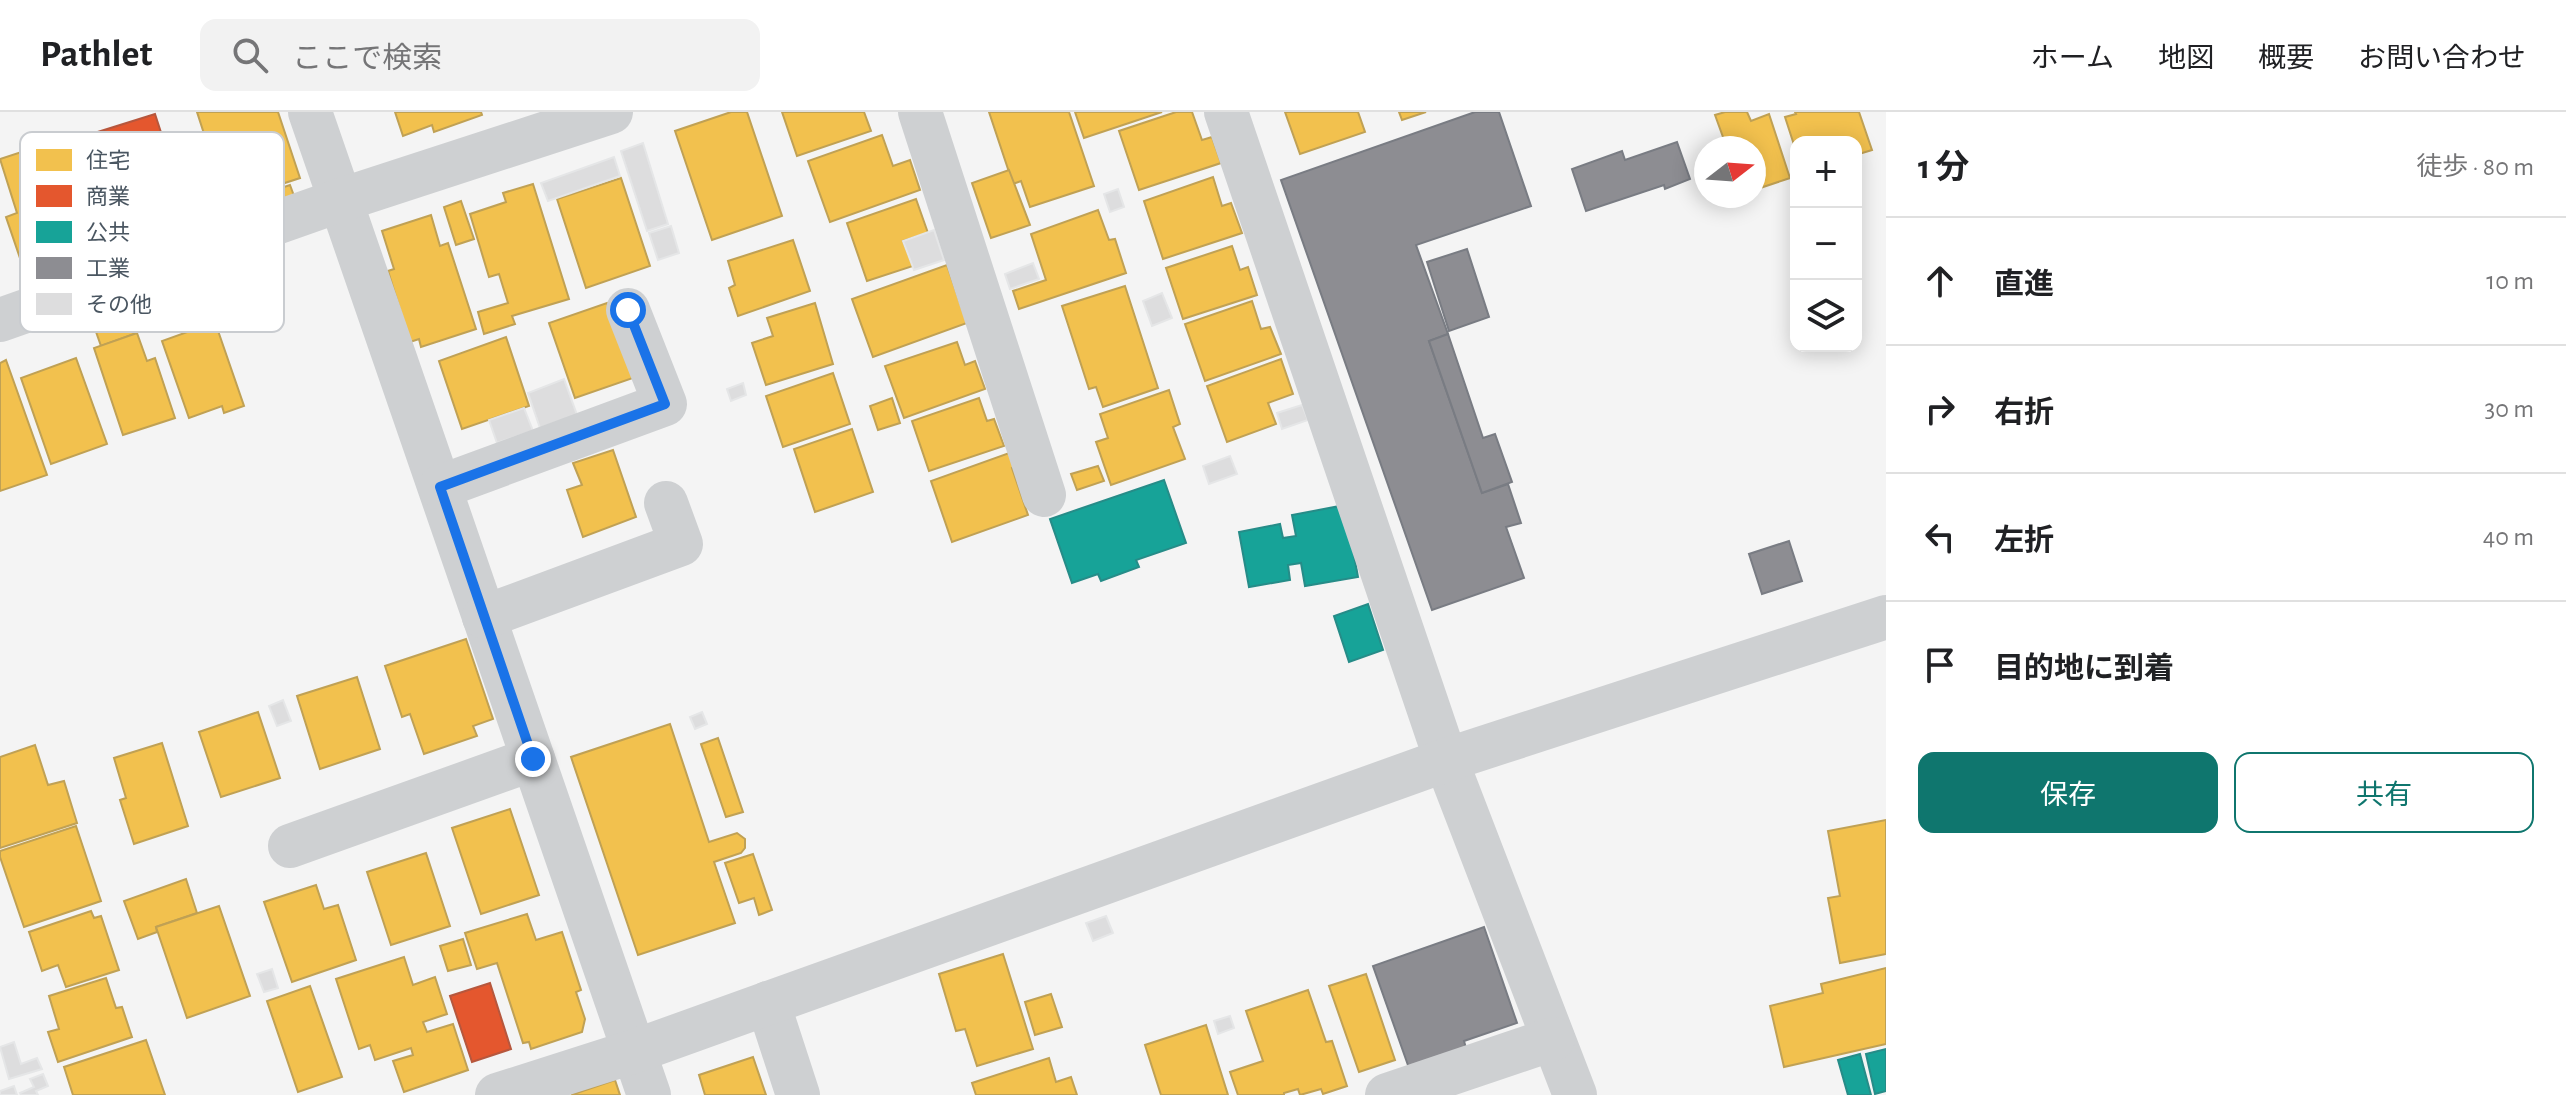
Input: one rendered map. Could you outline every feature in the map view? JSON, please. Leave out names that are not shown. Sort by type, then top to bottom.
[{"type":"street","points":[[310,112],[649,1095]]},
{"type":"street","points":[[284,220],[611,112]]},
{"type":"street","points":[[920,112],[1044,495]]},
{"type":"street","points":[[1226,112],[1446,760],[1575,1095]]},
{"type":"street","points":[[440,487],[665,404],[628,310]]},
{"type":"street","points":[[0,320],[20,313]]},
{"type":"street","points":[[484,617],[681,544],[666,503]]},
{"type":"street","points":[[497,1095],[635,1051],[1446,760],[1886,617]]},
{"type":"street","points":[[290,846],[533,759]]},
{"type":"street","points":[[768,1003],[798,1095]]},
{"type":"street","points":[[1387,1095],[1553,1039]]},
{"type":"building: 住宅","points":[[197,112],[278,112],[300,178],[284,183],[284,132],[203,132]]},
{"type":"building: 住宅","points":[[395,112],[481,112],[482,115],[434,132],[432,125],[403,136]]},
{"type":"building: 住宅","points":[[731,112],[747,112],[782,216],[712,240],[675,131]]},
{"type":"building: 住宅","points":[[782,112],[864,112],[871,131],[797,156]]},
{"type":"building: 住宅","points":[[989,112],[1069,112],[1094,186],[1030,207],[1021,181],[1013,184]]},
{"type":"building: 住宅","points":[[1075,112],[1162,112],[1084,138]]},
{"type":"building: 住宅","points":[[1176,112],[1192,112],[1202,140],[1212,137],[1221,163],[1139,190],[1119,131]]},
{"type":"building: 住宅","points":[[1285,112],[1358,112],[1365,132],[1300,154]]},
{"type":"building: 住宅","points":[[1399,112],[1426,112],[1402,120]]},
{"type":"building: 住宅","points":[[1747,112],[1751,121],[1769,114],[1790,178],[1766,186],[1766,136],[1723,136],[1715,115]]},
{"type":"building: 住宅","points":[[1859,112],[1872,150],[1862,153],[1862,136],[1791,136],[1785,117]]},
{"type":"building: 住宅","points":[[882,135],[893,166],[910,160],[920,190],[830,222],[808,161]]},
{"type":"building: 住宅","points":[[20,152],[20,258],[6,217],[17,213],[0,159]]},
{"type":"building: 住宅","points":[[1009,170],[1030,225],[991,238],[972,183]]},
{"type":"building: 住宅","points":[[1213,177],[1222,206],[1231,203],[1242,233],[1163,259],[1144,201]]},
{"type":"building: 住宅","points":[[621,178],[650,266],[586,288],[557,199]]},
{"type":"building: 住宅","points":[[533,184],[569,299],[512,316],[515,324],[484,334],[478,312],[508,303],[499,274],[489,277],[470,214],[506,202],[503,193]]},
{"type":"building: 住宅","points":[[290,185],[297,204],[284,208],[284,187]]},
{"type":"building: 住宅","points":[[916,199],[928,233],[903,241],[913,266],[867,281],[847,223]]},
{"type":"building: 住宅","points":[[461,201],[474,239],[456,245],[444,207]]},
{"type":"building: 住宅","points":[[1098,210],[1109,240],[1115,239],[1126,273],[1019,309],[1013,291],[1046,280],[1031,234]]},
{"type":"building: 住宅","points":[[431,215],[440,246],[448,243],[476,329],[421,347],[419,339],[410,342],[388,271],[394,269],[382,231]]},
{"type":"building: 住宅","points":[[793,240],[810,291],[738,316],[729,288],[735,285],[728,261]]},
{"type":"building: 住宅","points":[[1232,246],[1240,270],[1248,267],[1257,295],[1183,319],[1166,268]]},
{"type":"building: 住宅","points":[[947,265],[967,323],[873,357],[852,299]]},
{"type":"building: 住宅","points":[[1125,286],[1158,388],[1103,407],[1096,387],[1089,389],[1062,306]]},
{"type":"building: 住宅","points":[[1252,301],[1261,329],[1270,327],[1281,354],[1205,381],[1185,324]]},
{"type":"building: 住宅","points":[[607,303],[633,378],[575,398],[549,323]]},
{"type":"building: 住宅","points":[[815,303],[833,364],[766,385],[752,343],[773,336],[767,318]]},
{"type":"building: 住宅","points":[[96,332],[133,332],[134,334],[101,346]]},
{"type":"building: 住宅","points":[[187,332],[218,332],[244,406],[224,413],[222,406],[189,418],[162,341]]},
{"type":"building: 住宅","points":[[137,333],[147,361],[155,358],[175,418],[123,435],[94,348]]},
{"type":"building: 住宅","points":[[506,337],[529,406],[462,429],[439,361]]},
{"type":"building: 住宅","points":[[957,342],[965,365],[975,361],[985,389],[904,418],[885,366]]},
{"type":"building: 住宅","points":[[76,358],[107,444],[51,464],[21,378]]},
{"type":"building: 住宅","points":[[1281,359],[1293,394],[1268,403],[1276,424],[1227,442],[1207,386]]},
{"type":"building: 住宅","points":[[6,360],[47,475],[0,491],[0,363]]},
{"type":"building: 住宅","points":[[833,373],[850,424],[783,447],[766,396]]},
{"type":"building: 住宅","points":[[1169,390],[1180,424],[1173,427],[1185,459],[1111,485],[1096,442],[1108,438],[1100,414]]},
{"type":"building: 住宅","points":[[892,398],[900,423],[878,430],[870,406]]},
{"type":"building: 住宅","points":[[979,398],[987,421],[994,419],[1004,446],[929,471],[912,421]]},
{"type":"building: 住宅","points":[[852,429],[873,492],[815,512],[794,449]]},
{"type":"building: 住宅","points":[[613,450],[636,517],[583,537],[567,490],[582,485],[573,463]]},
{"type":"building: 住宅","points":[[1012,452],[1016,466],[1012,468],[1028,515],[952,542],[931,481]]},
{"type":"building: 住宅","points":[[1098,466],[1104,481],[1077,490],[1071,474]]},
{"type":"building: 住宅","points":[[466,639],[493,719],[473,726],[477,736],[424,754],[410,714],[402,717],[385,666]]},
{"type":"building: 住宅","points":[[357,677],[380,749],[320,769],[297,696]]},
{"type":"building: 住宅","points":[[258,712],[280,778],[221,797],[199,732]]},
{"type":"building: 住宅","points":[[670,724],[709,842],[737,833],[745,839],[745,848],[741,853],[714,862],[735,923],[638,955],[571,757]]},
{"type":"building: 住宅","points":[[718,738],[743,812],[726,817],[701,744]]},
{"type":"building: 住宅","points":[[162,743],[188,826],[134,844],[120,800],[126,798],[114,758]]},
{"type":"building: 住宅","points":[[35,745],[48,785],[64,781],[77,823],[0,848],[0,757]]},
{"type":"building: 住宅","points":[[510,809],[539,895],[481,914],[452,828]]},
{"type":"building: 住宅","points":[[1886,820],[1886,954],[1840,963],[1828,898],[1840,896],[1828,831]]},
{"type":"building: 住宅","points":[[76,826],[101,901],[24,927],[0,851]]},
{"type":"building: 住宅","points":[[426,853],[450,926],[391,945],[367,872]]},
{"type":"building: 住宅","points":[[753,854],[772,910],[759,915],[754,898],[739,903],[725,863]]},
{"type":"building: 住宅","points":[[186,879],[197,913],[156,927],[157,932],[138,939],[124,901]]},
{"type":"building: 住宅","points":[[316,885],[324,909],[338,905],[356,960],[292,982],[264,902]]},
{"type":"building: 住宅","points":[[219,906],[250,996],[187,1018],[156,927]]},
{"type":"building: 住宅","points":[[91,911],[94,918],[101,916],[119,970],[66,987],[58,965],[42,971],[29,932]]},
{"type":"building: 住宅","points":[[527,914],[536,940],[562,932],[581,990],[576,992],[585,1019],[582,1032],[531,1049],[529,1042],[523,1043],[497,963],[477,969],[465,933]]},
{"type":"building: 住宅","points":[[463,939],[471,965],[448,971],[440,946]]},
{"type":"building: 住宅","points":[[1003,954],[1033,1049],[977,1066],[965,1029],[956,1031],[939,974]]},
{"type":"building: 住宅","points":[[404,957],[413,985],[435,977],[447,1014],[423,1022],[427,1032],[453,1024],[468,1070],[404,1092],[393,1061],[413,1055],[411,1048],[375,1060],[370,1045],[359,1049],[336,979]]},
{"type":"building: 住宅","points":[[1886,968],[1886,1044],[1784,1067],[1770,1006],[1823,993],[1821,984]]},
{"type":"building: 住宅","points":[[1366,974],[1395,1060],[1359,1072],[1329,986]]},
{"type":"building: 住宅","points":[[106,978],[116,1008],[122,1007],[132,1037],[58,1062],[48,1032],[59,1029],[49,996]]},
{"type":"building: 住宅","points":[[310,986],[342,1077],[298,1092],[267,1001]]},
{"type":"building: 住宅","points":[[1308,990],[1326,1042],[1332,1041],[1347,1086],[1323,1094],[1321,1089],[1300,1095],[1298,1089],[1284,1095],[1238,1095],[1230,1072],[1263,1061],[1246,1011]]},
{"type":"building: 住宅","points":[[1051,994],[1062,1027],[1035,1035],[1025,1002]]},
{"type":"building: 住宅","points":[[1206,1025],[1228,1095],[1161,1095],[1145,1045]]},
{"type":"building: 住宅","points":[[146,1040],[165,1095],[73,1095],[64,1067]]},
{"type":"building: 住宅","points":[[753,1057],[766,1095],[705,1095],[699,1075]]},
{"type":"building: 住宅","points":[[1049,1058],[1056,1082],[1071,1077],[1077,1095],[976,1095],[972,1083]]},
{"type":"building: 住宅","points":[[615,1080],[620,1095],[571,1095]]},
{"type":"building: 商業","points":[[155,114],[161,132],[98,132]]},
{"type":"building: 商業","points":[[490,983],[511,1049],[472,1062],[450,996]]},
{"type":"building: 公共","points":[[1164,480],[1186,543],[1136,560],[1139,567],[1101,581],[1098,574],[1072,583],[1050,519]]},
{"type":"building: 公共","points":[[1345,505],[1358,577],[1305,586],[1301,563],[1288,565],[1290,580],[1249,587],[1239,532],[1280,524],[1283,538],[1296,536],[1292,515]]},
{"type":"building: 公共","points":[[1368,604],[1383,650],[1349,662],[1334,616]]},
{"type":"building: 公共","points":[[1886,1049],[1886,1091],[1875,1094],[1866,1054]]},
{"type":"building: 公共","points":[[1860,1054],[1871,1095],[1848,1095],[1838,1060]]},
{"type":"building: 工業","points":[[1475,112],[1499,112],[1531,206],[1416,245],[1448,334],[1429,341],[1482,493],[1508,484],[1521,523],[1506,527],[1524,578],[1432,610],[1281,180]]},
{"type":"building: 工業","points":[[1677,142],[1690,179],[1586,211],[1572,169],[1622,151],[1625,160]]},
{"type":"building: 工業","points":[[1467,249],[1489,317],[1449,331],[1427,262]]},
{"type":"building: 工業","points":[[1448,334],[1483,438],[1495,434],[1512,482],[1482,493],[1429,341]]},
{"type":"building: 工業","points":[[1789,541],[1802,581],[1762,594],[1749,554]]},
{"type":"building: 工業","points":[[1484,927],[1517,1023],[1464,1041],[1466,1048],[1409,1068],[1373,966]]},
{"type":"building: その他","points":[[643,143],[668,224],[647,231],[621,151]]},
{"type":"building: その他","points":[[614,157],[620,176],[548,201],[541,183]]},
{"type":"building: その他","points":[[1118,189],[1124,207],[1110,212],[1104,194]]},
{"type":"building: その他","points":[[671,226],[679,253],[658,260],[649,233]]},
{"type":"building: その他","points":[[934,230],[944,260],[914,270],[903,241]]},
{"type":"building: その他","points":[[1033,263],[1039,279],[1010,289],[1005,274]]},
{"type":"building: その他","points":[[1162,293],[1172,318],[1152,326],[1143,301]]},
{"type":"building: その他","points":[[564,379],[577,415],[540,428],[528,393]]},
{"type":"building: その他","points":[[743,383],[746,395],[731,401],[727,389]]},
{"type":"building: その他","points":[[1302,405],[1308,420],[1282,429],[1277,413]]},
{"type":"building: その他","points":[[524,408],[533,431],[497,443],[489,420]]},
{"type":"building: その他","points":[[1230,456],[1237,474],[1209,484],[1203,466]]},
{"type":"building: その他","points":[[283,700],[291,721],[277,726],[269,706]]},
{"type":"building: その他","points":[[702,712],[707,724],[695,729],[690,717]]},
{"type":"building: その他","points":[[1106,916],[1113,933],[1093,941],[1086,923]]},
{"type":"building: その他","points":[[272,969],[278,988],[264,992],[257,974]]},
{"type":"building: その他","points":[[1230,1016],[1234,1028],[1218,1034],[1214,1021]]},
{"type":"building: その他","points":[[14,1042],[21,1064],[37,1058],[42,1069],[9,1079],[0,1047]]},
{"type":"building: その他","points":[[43,1074],[48,1086],[36,1091],[38,1095],[21,1095],[34,1087],[30,1079]]},
{"type":"building: その他","points":[[14,1086],[17,1095],[0,1095],[0,1091]]},
{"type":"route","points":[[533,759],[440,487],[665,404],[628,310]]}]
